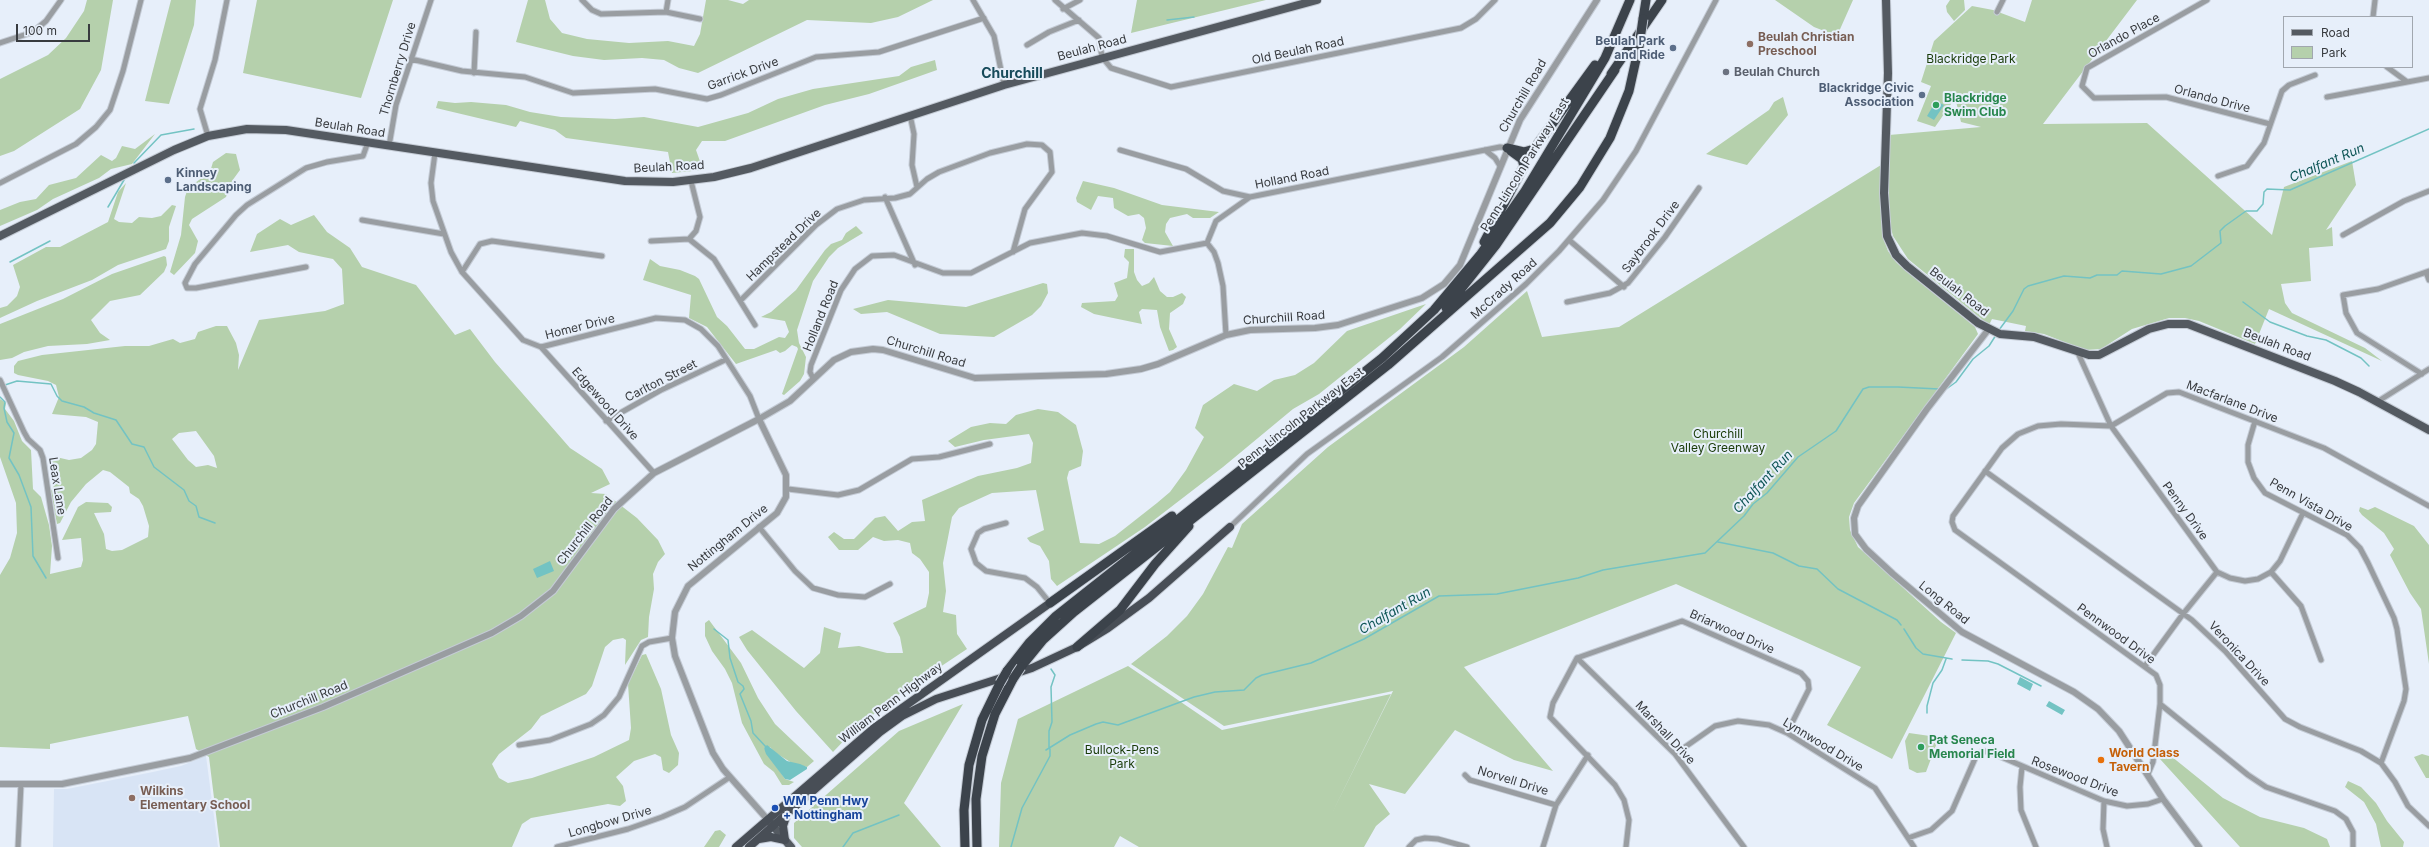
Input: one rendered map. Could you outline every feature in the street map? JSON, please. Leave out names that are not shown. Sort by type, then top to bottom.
[{"type":"highway","name":"Penn-Lincoln Parkway East","points":[[966,847],[964,810],[969,765],[982,720],[1007,671],[1033,638],[1056,616],[1382,358],[1430,314],[1470,269],[1525,191],[1598,70],[1615,36],[1630,0]]},
{"type":"highway","name":"Penn-Lincoln Parkway East","points":[[978,847],[976,835],[976,799],[982,756],[995,714],[1021,667],[1043,640],[1062,622],[1383,369],[1542,230],[1580,187],[1602,153],[1619,118],[1631,82],[1639,46],[1646,0]]},
{"type":"highway","points":[[1415,341],[1486,260],[1662,0]]},
{"type":"highway","points":[[1507,148],[1524,152],[1534,149],[1615,36]]},
{"type":"highway","points":[[1525,191],[1615,70]]},
{"type":"highway","points":[[1470,269],[1524,166],[1522,159],[1507,148]]},
{"type":"highway","points":[[1050,603],[1170,518],[1221,485]]},
{"type":"highway","points":[[1077,647],[1120,610],[1155,564],[1186,530],[1194,518]]},
{"type":"highway","name":"William Penn Highway","points":[[736,847],[787,813],[880,732],[914,710],[936,699],[1044,663],[1077,647],[1108,628],[1149,598],[1230,527]]},
{"type":"highway","name":"William Penn Highway","points":[[749,847],[770,823],[874,728],[1050,603]]},
{"type":"highway","points":[[756,840],[771,837],[785,840],[783,826],[787,813]]},
{"type":"main road","name":"Beulah Road","points":[[0,236],[174,150],[208,136],[227,132],[263,128],[368,142],[625,181],[690,181],[751,168],[1004,85],[1316,0]]},
{"type":"main road","name":"Beulah Road","points":[[1886,0],[1888,73],[1884,193],[1887,236],[1896,255],[1907,266],[1990,331],[2003,335],[2034,337],[2078,353],[2099,355],[2149,329],[2168,324],[2188,324],[2335,381],[2429,430]]},
{"type":"main road","points":[[770,823],[791,847]]},
{"type":"street","points":[[0,43],[33,32],[46,21],[61,0]]},
{"type":"street","points":[[0,183],[76,144],[96,127],[110,110],[124,71],[141,0]]},
{"type":"street","points":[[208,136],[200,109],[215,60],[227,0]]},
{"type":"street","name":"Thornberry Drive","points":[[389,146],[396,105],[431,0]]},
{"type":"street","points":[[582,0],[592,10],[601,14],[666,12],[700,19]]},
{"type":"street","points":[[666,12],[668,0]]},
{"type":"street","points":[[974,0],[994,36],[1004,85]]},
{"type":"street","points":[[1055,0],[1063,9],[1079,20],[1099,38],[1102,58]]},
{"type":"street","points":[[1063,9],[1080,0]]},
{"type":"street","name":"Old Beulah Road","points":[[1102,58],[1114,69],[1166,87],[1176,87],[1461,28],[1476,19],[1495,0]]},
{"type":"street","name":"Churchill Road","points":[[0,784],[62,784],[190,758],[323,707],[492,633],[522,616],[553,591],[614,509],[654,473],[759,419],[790,401],[834,360],[851,352],[873,349],[975,378],[1106,374],[1141,369],[1158,364],[1226,335],[1254,330],[1315,328],[1338,325],[1406,305],[1434,291],[1449,279],[1463,260],[1507,148],[1526,108],[1597,0]]},
{"type":"street","name":"McCrady Road","points":[[1230,527],[1307,454],[1455,346],[1526,284],[1569,240],[1603,200],[1636,151],[1716,0]]},
{"type":"street","points":[[1997,12],[2003,0]]},
{"type":"street","points":[[2372,16],[2375,0]]},
{"type":"street","name":"Orlando Place","points":[[2082,86],[2087,68],[2204,1]]},
{"type":"street","name":"Garrick Drive","points":[[411,59],[446,68],[525,77],[552,88],[573,93],[655,89],[707,99],[721,95],[816,57],[879,52],[984,18]]},
{"type":"street","points":[[1027,45],[1049,32],[1079,20]]},
{"type":"street","points":[[474,72],[476,32]]},
{"type":"street","points":[[2387,68],[2406,81]]},
{"type":"street","points":[[2218,176],[2242,169],[2247,166],[2264,143],[2282,91],[2289,85],[2315,75]]},
{"type":"street","points":[[2326,97],[2406,81],[2429,78]]},
{"type":"street","name":"Orlando Drive","points":[[2082,86],[2094,98],[2166,97],[2270,124]]},
{"type":"street","points":[[910,115],[914,134],[912,165],[917,187]]},
{"type":"street","points":[[306,267],[196,288],[187,288],[185,283],[195,264],[236,214],[247,205],[306,168],[327,162],[363,156],[368,142]]},
{"type":"street","name":"Hampstead Drive","points":[[741,300],[816,225],[832,213],[864,200],[903,196],[939,172],[990,153],[1027,144],[1042,145],[1051,157],[1052,172],[1025,209],[1013,252]]},
{"type":"street","name":"Holland Road","points":[[813,378],[810,372],[811,365],[841,290],[855,269],[872,256],[883,254],[894,255],[915,265],[943,274],[971,273],[1000,260],[1013,252],[1044,239],[1082,233],[1107,236],[1160,252],[1207,243],[1216,221],[1250,197],[1486,150],[1507,148]]},
{"type":"street","points":[[1120,150],[1186,169],[1223,191],[1250,197]]},
{"type":"street","points":[[1486,150],[1495,158],[1500,166]]},
{"type":"street","name":"Homer Drive","points":[[435,153],[431,189],[444,234],[462,272],[523,340],[541,347],[656,318],[670,317],[686,320],[702,329],[718,346],[725,360],[750,396],[759,419]]},
{"type":"street","points":[[651,241],[689,239],[696,232],[700,217],[690,181]]},
{"type":"street","name":"Saybrook Drive","points":[[1567,302],[1606,295],[1624,287],[1654,253],[1698,188]]},
{"type":"street","points":[[2342,235],[2404,201],[2429,191]]},
{"type":"street","points":[[885,197],[915,265]]},
{"type":"street","points":[[362,220],[444,234]]},
{"type":"street","name":"Hampstead Drive","points":[[689,239],[714,259],[741,300],[755,325]]},
{"type":"street","points":[[1569,240],[1624,287]]},
{"type":"street","points":[[462,272],[480,244],[492,241],[602,256]]},
{"type":"street","points":[[1207,243],[1214,252],[1223,286],[1226,335]]},
{"type":"street","points":[[2422,374],[2384,352],[2357,333],[2346,313],[2343,295],[2378,288],[2427,272],[2429,280]]},
{"type":"street","name":"Long Road","points":[[1990,331],[1944,386],[1858,506],[1854,518],[1855,534],[1866,549],[1962,632],[2074,692],[2098,709],[2113,723],[2148,774],[2163,799],[2199,847]]},
{"type":"street","name":"Edgewood Drive","points":[[541,347],[654,473]]},
{"type":"street","name":"Penny Drive","points":[[2078,353],[2111,426],[2217,572]]},
{"type":"street","name":"Carlton Street","points":[[606,421],[661,390],[725,360]]},
{"type":"street","points":[[2377,402],[2429,369]]},
{"type":"street","name":"Leax Lane","points":[[0,380],[24,432],[28,439],[40,450],[43,458],[58,558]]},
{"type":"street","name":"Macfarlane Drive","points":[[2111,426],[2167,393],[2180,392],[2324,448],[2428,503]]},
{"type":"street","points":[[759,419],[786,475],[788,489],[838,494],[859,490],[879,480],[912,459],[939,457],[990,444]]},
{"type":"street","name":"Penn Vista Drive","points":[[2255,421],[2248,445],[2248,462],[2254,478],[2265,493],[2347,535],[2360,548],[2396,624],[2406,689],[2404,701],[2381,763]]},
{"type":"street","points":[[1984,471],[2002,448],[2018,434],[2038,426],[2061,424],[2111,426]]},
{"type":"street","name":"Pennwood Drive","points":[[1984,471],[1953,516],[1954,528],[2156,675],[2160,685],[2160,704],[2153,762],[2148,774]]},
{"type":"street","name":"Veronica Drive","points":[[1984,471],[2183,614],[2214,639],[2285,719],[2300,727],[2361,751],[2381,763],[2395,782],[2408,806],[2429,826]]},
{"type":"street","name":"Nottingham Drive","points":[[770,823],[718,761],[709,744],[675,656],[672,638],[675,612],[688,586],[780,509],[788,489]]},
{"type":"street","points":[[2145,666],[2183,614],[2217,572],[2230,578],[2245,581],[2258,579],[2271,572],[2280,561],[2303,513]]},
{"type":"street","points":[[1006,523],[989,527],[978,533],[971,549],[976,563],[986,571],[1025,578],[1037,587],[1050,603]]},
{"type":"street","points":[[759,527],[794,571],[813,588],[838,595],[865,597],[890,584]]},
{"type":"street","points":[[2271,572],[2301,606],[2321,660]]},
{"type":"street","name":"Briarwood Drive","points":[[1577,658],[1682,620],[1801,673],[1808,681],[1809,689],[1787,733]]},
{"type":"street","points":[[519,745],[550,740],[591,724],[604,715],[620,697],[642,646],[649,642],[672,638]]},
{"type":"street","points":[[1577,658],[1550,717],[1588,755],[1615,785],[1624,800],[1629,820],[1626,847]]},
{"type":"street","name":"Marshall Drive","points":[[1577,658],[1674,754],[1744,847]]},
{"type":"street","points":[[2160,704],[2266,787],[2335,811],[2346,819],[2353,832],[2353,847]]},
{"type":"street","name":"Lynnwood Drive","points":[[1674,754],[1715,726],[1738,721],[1768,725],[1787,733],[1875,788],[1914,847]]},
{"type":"street","name":"Rosewood Drive","points":[[1908,838],[1932,830],[1952,811],[1976,754],[1983,751],[1992,753],[2104,801],[2127,806],[2148,804],[2163,799]]},
{"type":"street","points":[[1543,847],[1556,805],[1588,755]]},
{"type":"street","points":[[2022,767],[2020,787],[2021,810],[2036,847]]},
{"type":"street","name":"Norvell Drive","points":[[1465,775],[1470,780],[1556,805]]},
{"type":"street","name":"Longbow Drive","points":[[557,847],[628,830],[662,817],[685,807],[730,777]]},
{"type":"street","points":[[18,847],[21,784]]},
{"type":"street","points":[[2104,801],[2103,829],[2107,847]]},
{"type":"street","points":[[1409,847],[1416,840],[1425,838],[1438,839],[1467,847]]},
{"type":"shaded area","points":[[1936,101],[1944,105],[1934,120],[1927,116]]},
{"type":"shaded area","points":[[550,561],[554,571],[537,578],[533,569]]},
{"type":"shaded area","points":[[2020,677],[2033,684],[2030,691],[2017,684]]},
{"type":"shaded area","points":[[2049,701],[2065,710],[2062,715],[2046,706]]},
{"type":"shaded area","points":[[767,745],[787,761],[800,764],[807,767],[807,769],[790,780],[785,779],[766,754],[764,748]]},
{"type":"shaded area","name":"Wilkins Elementary School","points":[[206,756],[218,847],[53,847],[54,789],[67,789],[181,766]]},
{"type":"green space","points":[[87,0],[113,0],[101,70],[80,109],[14,151],[0,156],[0,79],[48,55],[66,38],[84,11]]},
{"type":"green space","points":[[171,0],[196,0],[194,25],[169,104],[145,101]]},
{"type":"green space","points":[[257,0],[393,0],[361,98],[243,73]]},
{"type":"green space","points":[[528,0],[545,0],[550,19],[562,33],[587,39],[629,43],[668,41],[694,46],[700,34],[706,0],[728,0],[743,4],[749,0],[933,0],[898,17],[871,23],[807,20],[698,73],[679,68],[664,60],[642,58],[604,60],[573,56],[516,42]]},
{"type":"green space","points":[[1137,0],[1266,0],[1131,33]]},
{"type":"green space","points":[[1775,0],[1853,0],[1837,36],[1814,27]]},
{"type":"green space","points":[[1950,0],[1964,0],[1965,10],[1954,21],[1947,12],[1946,6]]},
{"type":"green space","name":"Blackridge Park","points":[[2032,0],[2137,0],[2043,124],[2147,123],[2272,235],[2284,187],[2352,161],[2356,185],[2326,230],[2332,227],[2333,246],[2309,248],[2311,281],[2281,284],[2285,303],[2292,313],[2365,348],[2382,361],[2269,309],[2255,344],[2199,321],[2185,318],[2169,318],[2132,329],[2101,349],[2085,350],[2044,334],[2025,331],[2026,326],[1992,319],[1989,325],[1908,259],[1893,236],[1889,221],[1889,135],[1981,127],[1961,122],[1954,93],[1951,104],[1935,127],[1917,121],[1931,86],[1921,82],[1934,41],[1972,6],[1993,10],[2025,22]]},
{"type":"green space","points":[[935,60],[937,70],[869,94],[825,105],[725,141],[702,141],[696,150],[703,170],[672,173],[668,152],[566,138],[555,130],[520,121],[516,127],[436,108],[438,101],[455,103],[471,102],[506,105],[530,112],[561,117],[615,119],[644,117],[698,127],[748,113],[778,99],[813,89],[899,76],[911,67]]},
{"type":"green space","points":[[1783,97],[1788,115],[1747,165],[1706,154],[1769,110],[1774,102]]},
{"type":"green space","points":[[155,134],[132,164],[111,169],[99,178],[53,199],[37,210],[0,226],[0,210],[20,202],[36,199],[49,185],[76,178],[101,155],[112,161],[116,158],[122,146],[135,149]]},
{"type":"green space","points":[[226,153],[236,154],[240,170],[232,181],[226,197],[192,219],[189,225],[198,241],[195,253],[174,275],[170,272],[181,235],[185,197],[188,188],[210,172],[213,162]]},
{"type":"green space","name":"Churchill Valley Greenway","points":[[1881,165],[1882,235],[1888,251],[1897,263],[1975,327],[1978,334],[1854,503],[1849,517],[1850,530],[1858,547],[1941,622],[1956,633],[1892,759],[1827,725],[1861,667],[1676,584],[1464,667],[1553,771],[1514,760],[1455,730],[1405,794],[1369,784],[1390,814],[1376,826],[1364,847],[1139,847],[1120,836],[1114,847],[999,847],[1001,783],[1018,719],[1128,666],[1222,730],[1391,694],[1332,813],[1393,691],[1224,726],[1131,664],[1167,636],[1187,616],[1203,594],[1228,547],[1232,548],[1242,524],[1328,447],[1464,347],[1527,291],[1542,337],[1619,327]]},
{"type":"green space","points":[[1083,181],[1114,188],[1162,205],[1219,212],[1210,218],[1193,218],[1187,214],[1170,218],[1166,224],[1165,232],[1173,246],[1145,243],[1142,240],[1146,228],[1144,218],[1139,214],[1128,216],[1114,208],[1113,198],[1098,196],[1091,210],[1077,202],[1076,198]]},
{"type":"green space","points":[[126,183],[114,219],[119,222],[132,223],[139,217],[152,218],[161,216],[172,205],[176,206],[169,227],[169,241],[166,249],[118,265],[92,280],[37,301],[0,318],[0,308],[7,306],[17,296],[20,287],[13,265],[46,247],[60,247],[108,222],[118,192]]},
{"type":"green space","points":[[314,215],[327,232],[350,248],[362,267],[416,285],[455,335],[470,329],[495,362],[570,448],[602,469],[610,484],[591,493],[606,494],[637,518],[658,540],[665,554],[658,562],[653,574],[654,589],[649,617],[648,637],[641,640],[625,665],[626,640],[623,638],[613,640],[605,647],[592,686],[586,694],[541,716],[531,729],[499,754],[492,764],[499,778],[508,783],[532,778],[594,757],[629,740],[631,728],[628,684],[642,655],[646,654],[661,689],[671,735],[679,753],[678,765],[669,773],[663,770],[661,757],[655,754],[634,761],[616,777],[623,786],[626,801],[620,806],[608,804],[531,818],[522,824],[512,847],[220,847],[209,757],[196,749],[188,716],[50,744],[50,749],[0,747],[0,575],[10,558],[17,533],[16,503],[0,457],[0,399],[6,403],[5,409],[14,421],[22,441],[31,450],[33,489],[41,497],[49,525],[52,546],[50,574],[81,567],[83,560],[81,538],[62,540],[78,507],[86,502],[108,503],[112,507],[111,512],[94,513],[104,534],[106,549],[112,551],[122,550],[148,537],[149,526],[143,506],[139,499],[130,493],[129,487],[110,472],[103,470],[86,484],[71,502],[60,523],[57,524],[51,491],[57,480],[53,471],[52,460],[56,457],[69,460],[81,458],[92,450],[96,444],[98,422],[86,417],[52,414],[59,397],[56,385],[48,381],[18,375],[14,373],[14,366],[18,361],[42,355],[125,346],[149,346],[173,339],[180,343],[195,339],[198,332],[216,326],[227,326],[236,343],[239,355],[238,370],[259,320],[325,311],[344,304],[342,269],[333,259],[299,252],[288,245],[250,252],[257,234],[280,219],[291,225]],"holes":[[[196,431],[214,456],[217,468],[208,465],[196,467],[188,460],[172,439],[179,433]]]},
{"type":"green space","points":[[856,226],[863,233],[838,248],[829,257],[813,281],[797,330],[799,343],[806,357],[804,374],[800,381],[784,395],[782,394],[798,349],[797,347],[792,345],[780,353],[776,350],[736,364],[707,327],[689,318],[691,295],[643,280],[650,259],[660,266],[680,270],[695,276],[699,279],[717,317],[727,326],[745,349],[754,349],[779,337],[785,338],[789,332],[785,321],[761,317],[771,312],[796,290],[825,250],[831,244],[842,240],[846,233]]},
{"type":"green space","points":[[1125,249],[1134,249],[1134,272],[1137,280],[1142,286],[1149,283],[1154,277],[1160,291],[1167,297],[1173,297],[1182,293],[1186,297],[1183,304],[1170,313],[1169,329],[1177,347],[1173,350],[1169,351],[1160,327],[1157,310],[1142,309],[1139,312],[1142,324],[1094,314],[1081,307],[1082,303],[1115,301],[1118,296],[1114,283],[1127,278],[1129,262],[1124,257]]},
{"type":"green space","points":[[164,256],[166,257],[167,265],[164,272],[140,295],[110,301],[91,320],[100,333],[110,340],[87,344],[48,346],[24,352],[12,358],[0,360],[0,324],[63,299],[112,274]]},
{"type":"green space","points":[[1043,283],[1047,284],[1048,293],[1041,306],[1032,315],[994,337],[940,334],[887,312],[861,314],[853,309],[888,300],[966,307]]},
{"type":"green space","points":[[1426,304],[1400,329],[1319,394],[1293,409],[1223,467],[1145,527],[1057,586],[1051,579],[1049,561],[1040,546],[1030,542],[1027,538],[1044,530],[1036,490],[992,493],[959,508],[952,517],[943,563],[946,591],[943,612],[956,615],[957,634],[967,649],[898,695],[855,729],[833,752],[796,711],[747,650],[739,637],[752,630],[804,668],[820,653],[824,627],[841,633],[838,648],[859,646],[887,653],[903,653],[900,637],[893,623],[926,607],[929,593],[929,572],[920,559],[912,553],[910,543],[898,540],[884,541],[873,537],[858,550],[839,550],[828,537],[834,532],[844,539],[854,539],[875,518],[885,516],[898,531],[912,522],[925,521],[922,500],[978,476],[1017,468],[1031,463],[1033,443],[1029,434],[984,440],[955,447],[948,441],[971,427],[990,423],[1006,424],[1016,415],[1038,409],[1058,412],[1076,425],[1083,451],[1081,466],[1069,471],[1067,478],[1080,543],[1099,544],[1115,536],[1170,492],[1186,470],[1204,437],[1195,428],[1203,405],[1234,384],[1257,391],[1274,380],[1295,375],[1314,363],[1347,331]]},
{"type":"green space","points":[[2360,507],[2368,510],[2375,507],[2414,526],[2429,545],[2429,664],[2421,609],[2410,593],[2390,555],[2394,549],[2384,533],[2362,515],[2359,511]]},
{"type":"green space","points":[[709,620],[741,663],[758,698],[775,724],[814,761],[807,767],[792,763],[774,752],[770,747],[764,748],[785,779],[794,782],[789,785],[782,785],[774,772],[764,764],[742,723],[732,683],[725,669],[712,651],[705,636],[705,623]]},
{"type":"green space","points":[[963,704],[904,803],[941,847],[802,847],[794,838],[794,823],[899,731]]},
{"type":"green space","name":"Pat Seneca Memorial Field","points":[[1909,733],[1937,737],[1938,740],[1926,772],[1917,773],[1909,769],[1905,741]]},
{"type":"green space","points":[[2161,748],[2223,798],[2260,817],[2304,828],[2327,839],[2330,847],[2240,847],[2160,759]]},
{"type":"green space","points":[[2422,754],[2429,756],[2429,778],[2426,778],[2414,757]]},
{"type":"green space","points":[[2348,781],[2361,787],[2376,803],[2387,821],[2404,842],[2403,847],[2381,847],[2376,824],[2364,802],[2345,787]]},
{"type":"green space","points":[[720,830],[726,835],[719,847],[704,847],[715,831]]},
{"type":"waterway","points":[[1167,20],[1194,17]]},
{"type":"waterway","points":[[134,163],[161,135],[194,129]]},
{"type":"waterway","name":"Chalfant Run","points":[[1999,330],[2013,311],[2024,289],[2028,286],[2064,276],[2090,278],[2097,275],[2117,275],[2122,271],[2161,274],[2191,266],[2221,243],[2220,231],[2225,226],[2246,211],[2257,211],[2263,204],[2264,192],[2267,189],[2290,190],[2429,129]]},
{"type":"waterway","points":[[108,207],[124,180]]},
{"type":"waterway","points":[[10,262],[50,241]]},
{"type":"waterway","points":[[2243,302],[2270,322],[2307,336],[2326,340],[2361,358],[2369,366]]},
{"type":"waterway","name":"Chalfant Run","points":[[1945,390],[1956,382],[1973,359],[1989,346],[1996,335]]},
{"type":"waterway","points":[[5,385],[17,381],[51,384],[57,396],[62,401],[84,407],[94,413],[116,420],[132,444],[144,447],[154,467],[184,490],[189,501],[196,506],[199,517],[215,523]]},
{"type":"waterway","name":"Chalfant Run","points":[[1046,750],[1070,735],[1096,724],[1103,722],[1118,725],[1194,697],[1215,692],[1244,690],[1256,678],[1262,675],[1311,663],[1364,639],[1439,596],[1497,594],[1578,578],[1603,570],[1705,553],[1744,516],[1753,504],[1767,493],[1798,457],[1836,431],[1863,389],[1869,387],[1939,389]]},
{"type":"waterway","points":[[0,397],[5,402],[4,408],[7,422],[14,433],[9,458],[19,475],[31,507],[33,556],[46,578]]},
{"type":"waterway","points":[[1718,542],[1773,553],[1799,566],[1817,569],[1838,589],[1897,620],[1901,625]]},
{"type":"waterway","points":[[714,629],[728,640],[730,658],[738,682],[744,689],[740,694],[751,721],[753,733],[766,747]]},
{"type":"waterway","points":[[1904,629],[1916,648],[1923,654],[1952,659]]},
{"type":"waterway","points":[[1927,713],[1927,706],[1933,683],[1942,670],[1946,659]]},
{"type":"waterway","points":[[1962,660],[1988,661],[1998,664],[2041,686]]},
{"type":"waterway","points":[[1049,748],[1049,731],[1052,722],[1051,687],[1055,675],[1051,669]]},
{"type":"waterway","points":[[1011,847],[1022,808],[1050,756],[1050,749]]},
{"type":"waterway","name":"Chalfant Run","points":[[843,847],[853,833],[899,815]]},
{"type":"place","name":"Beulah Christian Preschool","points":[[1750,44]]},
{"type":"place","name":"Beulah Park and Ride","points":[[1673,48]]},
{"type":"place","name":"Beulah Church","points":[[1726,72]]},
{"type":"place","name":"Blackridge Civic Association","points":[[1922,95]]},
{"type":"place","name":"Blackridge Swim Club","points":[[1936,105]]},
{"type":"place","name":"Kinney Landscaping","points":[[168,180]]},
{"type":"place","name":"Pat Seneca Memorial Field","points":[[1921,747]]},
{"type":"place","name":"World Class Tavern","points":[[2101,760]]},
{"type":"place","name":"Wilkins Elementary School","points":[[132,798]]},
{"type":"place","name":"WM Penn Hwy + Nottingham","points":[[775,808]]},
{"type":"district","name":"Churchill","points":[[1012,74]]},
{"type":"park label","name":"Bullock-Pens Park","points":[[1122,757]]}]
